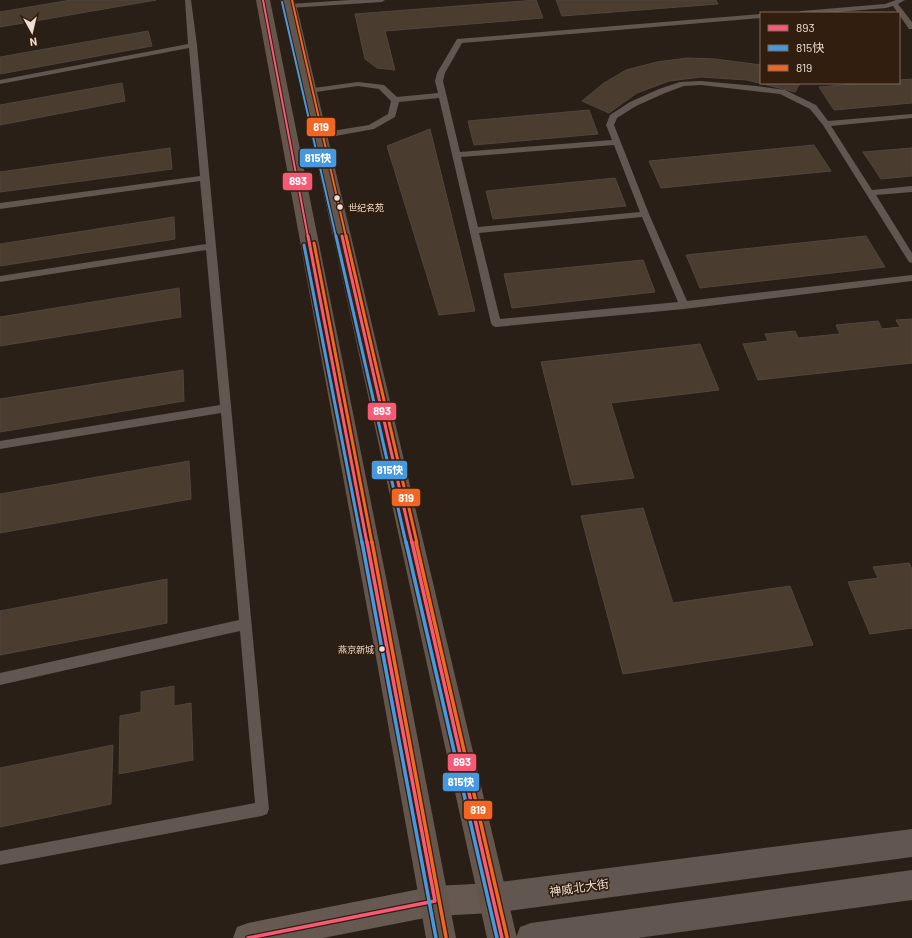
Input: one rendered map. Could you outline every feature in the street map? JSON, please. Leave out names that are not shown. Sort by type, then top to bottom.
[{"type":"main road","points":[[263,0],[441,938]]},
{"type":"main road","points":[[288,3],[502,938]]},
{"type":"main road","name":"神威北大街","points":[[248,938],[435,901],[493,898]]},
{"type":"street","name":"神威北大街","points":[[493,898],[912,843]]},
{"type":"street","points":[[531,938],[912,885]]},
{"type":"lane","points":[[0,858],[262,809],[188,0]]},
{"type":"lane","points":[[288,3],[382,0]]},
{"type":"lane","points":[[812,12],[886,6],[902,0]]},
{"type":"lane","points":[[894,3],[912,27]]},
{"type":"lane","points":[[760,16],[460,41],[441,73],[439,81],[441,95],[496,323],[684,305],[912,278]]},
{"type":"lane","points":[[0,82],[193,45]]},
{"type":"lane","points":[[684,305],[645,214],[610,125],[613,117],[633,104],[662,91],[683,84],[701,83],[782,92],[813,107],[826,124],[912,260]]},
{"type":"lane","points":[[309,91],[358,84],[381,87],[396,100],[441,95]]},
{"type":"lane","points":[[309,91],[333,87]]},
{"type":"lane","points":[[319,136],[371,127],[392,115],[396,100]]},
{"type":"lane","points":[[826,124],[912,116]]},
{"type":"lane","points":[[456,155],[616,142]]},
{"type":"lane","points":[[0,206],[204,178]]},
{"type":"lane","points":[[870,193],[912,189]]},
{"type":"lane","points":[[474,230],[645,214]]},
{"type":"lane","points":[[474,230],[561,222]]},
{"type":"lane","points":[[0,279],[211,246]]},
{"type":"lane","points":[[0,445],[225,408]]},
{"type":"lane","points":[[0,679],[245,624]]},
{"type":"building","points":[[71,0],[156,0],[0,27],[0,12]]},
{"type":"building","points":[[536,0],[543,18],[385,31],[395,70],[377,68],[365,59],[355,14]]},
{"type":"building","points":[[556,0],[716,0],[718,4],[562,16]]},
{"type":"building","points":[[148,31],[152,46],[0,74],[0,57]]},
{"type":"building","points":[[687,58],[715,59],[760,65],[760,83],[747,80],[701,77],[669,81],[637,93],[609,113],[582,101],[604,83],[626,70],[657,62]]},
{"type":"building","points":[[912,79],[912,103],[834,110],[819,87],[854,84],[900,84],[900,80]]},
{"type":"building","points":[[122,83],[125,101],[0,125],[0,105]]},
{"type":"building","points":[[763,84],[799,84],[795,92]]},
{"type":"building","points":[[589,110],[598,134],[474,145],[468,121]]},
{"type":"building","points":[[430,129],[475,311],[439,315],[387,146]]},
{"type":"building","points":[[814,145],[831,171],[661,188],[649,161]]},
{"type":"building","points":[[170,148],[172,169],[0,192],[0,172]]},
{"type":"building","points":[[912,148],[912,176],[881,179],[863,152]]},
{"type":"building","points":[[615,178],[626,206],[493,219],[486,191]]},
{"type":"building","points":[[174,217],[175,239],[0,266],[0,244]]},
{"type":"building","points":[[866,236],[885,267],[700,288],[686,255]]},
{"type":"building","points":[[643,260],[655,292],[512,308],[504,274]]},
{"type":"building","points":[[179,288],[181,317],[0,346],[0,317]]},
{"type":"building","points":[[912,319],[912,363],[758,380],[743,344],[768,341],[765,334],[795,331],[798,338],[840,334],[836,325],[878,321],[882,329],[900,327],[896,320]]},
{"type":"building","points":[[700,344],[719,390],[611,403],[634,478],[572,485],[541,362]]},
{"type":"building","points":[[183,370],[184,401],[0,432],[0,399]]},
{"type":"building","points":[[189,461],[191,499],[0,533],[0,494]]},
{"type":"building","points":[[643,508],[673,603],[790,586],[813,645],[623,674],[581,516]]},
{"type":"building","points":[[909,563],[912,569],[912,628],[870,634],[848,582],[878,578],[873,567]]},
{"type":"building","points":[[167,579],[167,623],[0,655],[0,611]]},
{"type":"building","points":[[174,686],[174,706],[191,703],[193,760],[119,774],[120,716],[141,712],[141,692]]},
{"type":"building","points":[[113,745],[111,804],[0,827],[0,768]]},
{"type":"transit line","name":"893","points":[[248,938],[435,901],[263,0]]},
{"type":"transit line","name":"819","points":[[292,0],[507,937]]},
{"type":"transit line","name":"815快","points":[[282,2],[497,938]]},
{"type":"transit line","name":"893","points":[[342,236],[502,938]]},
{"type":"transit line","name":"819","points":[[314,243],[394,656],[446,937]]},
{"type":"transit line","name":"815快","points":[[304,245],[384,658],[436,938]]},
{"type":"place","name":"世纪名苑","points":[[340,207]]},
{"type":"place","name":"燕京新城","points":[[382,649]]}]
